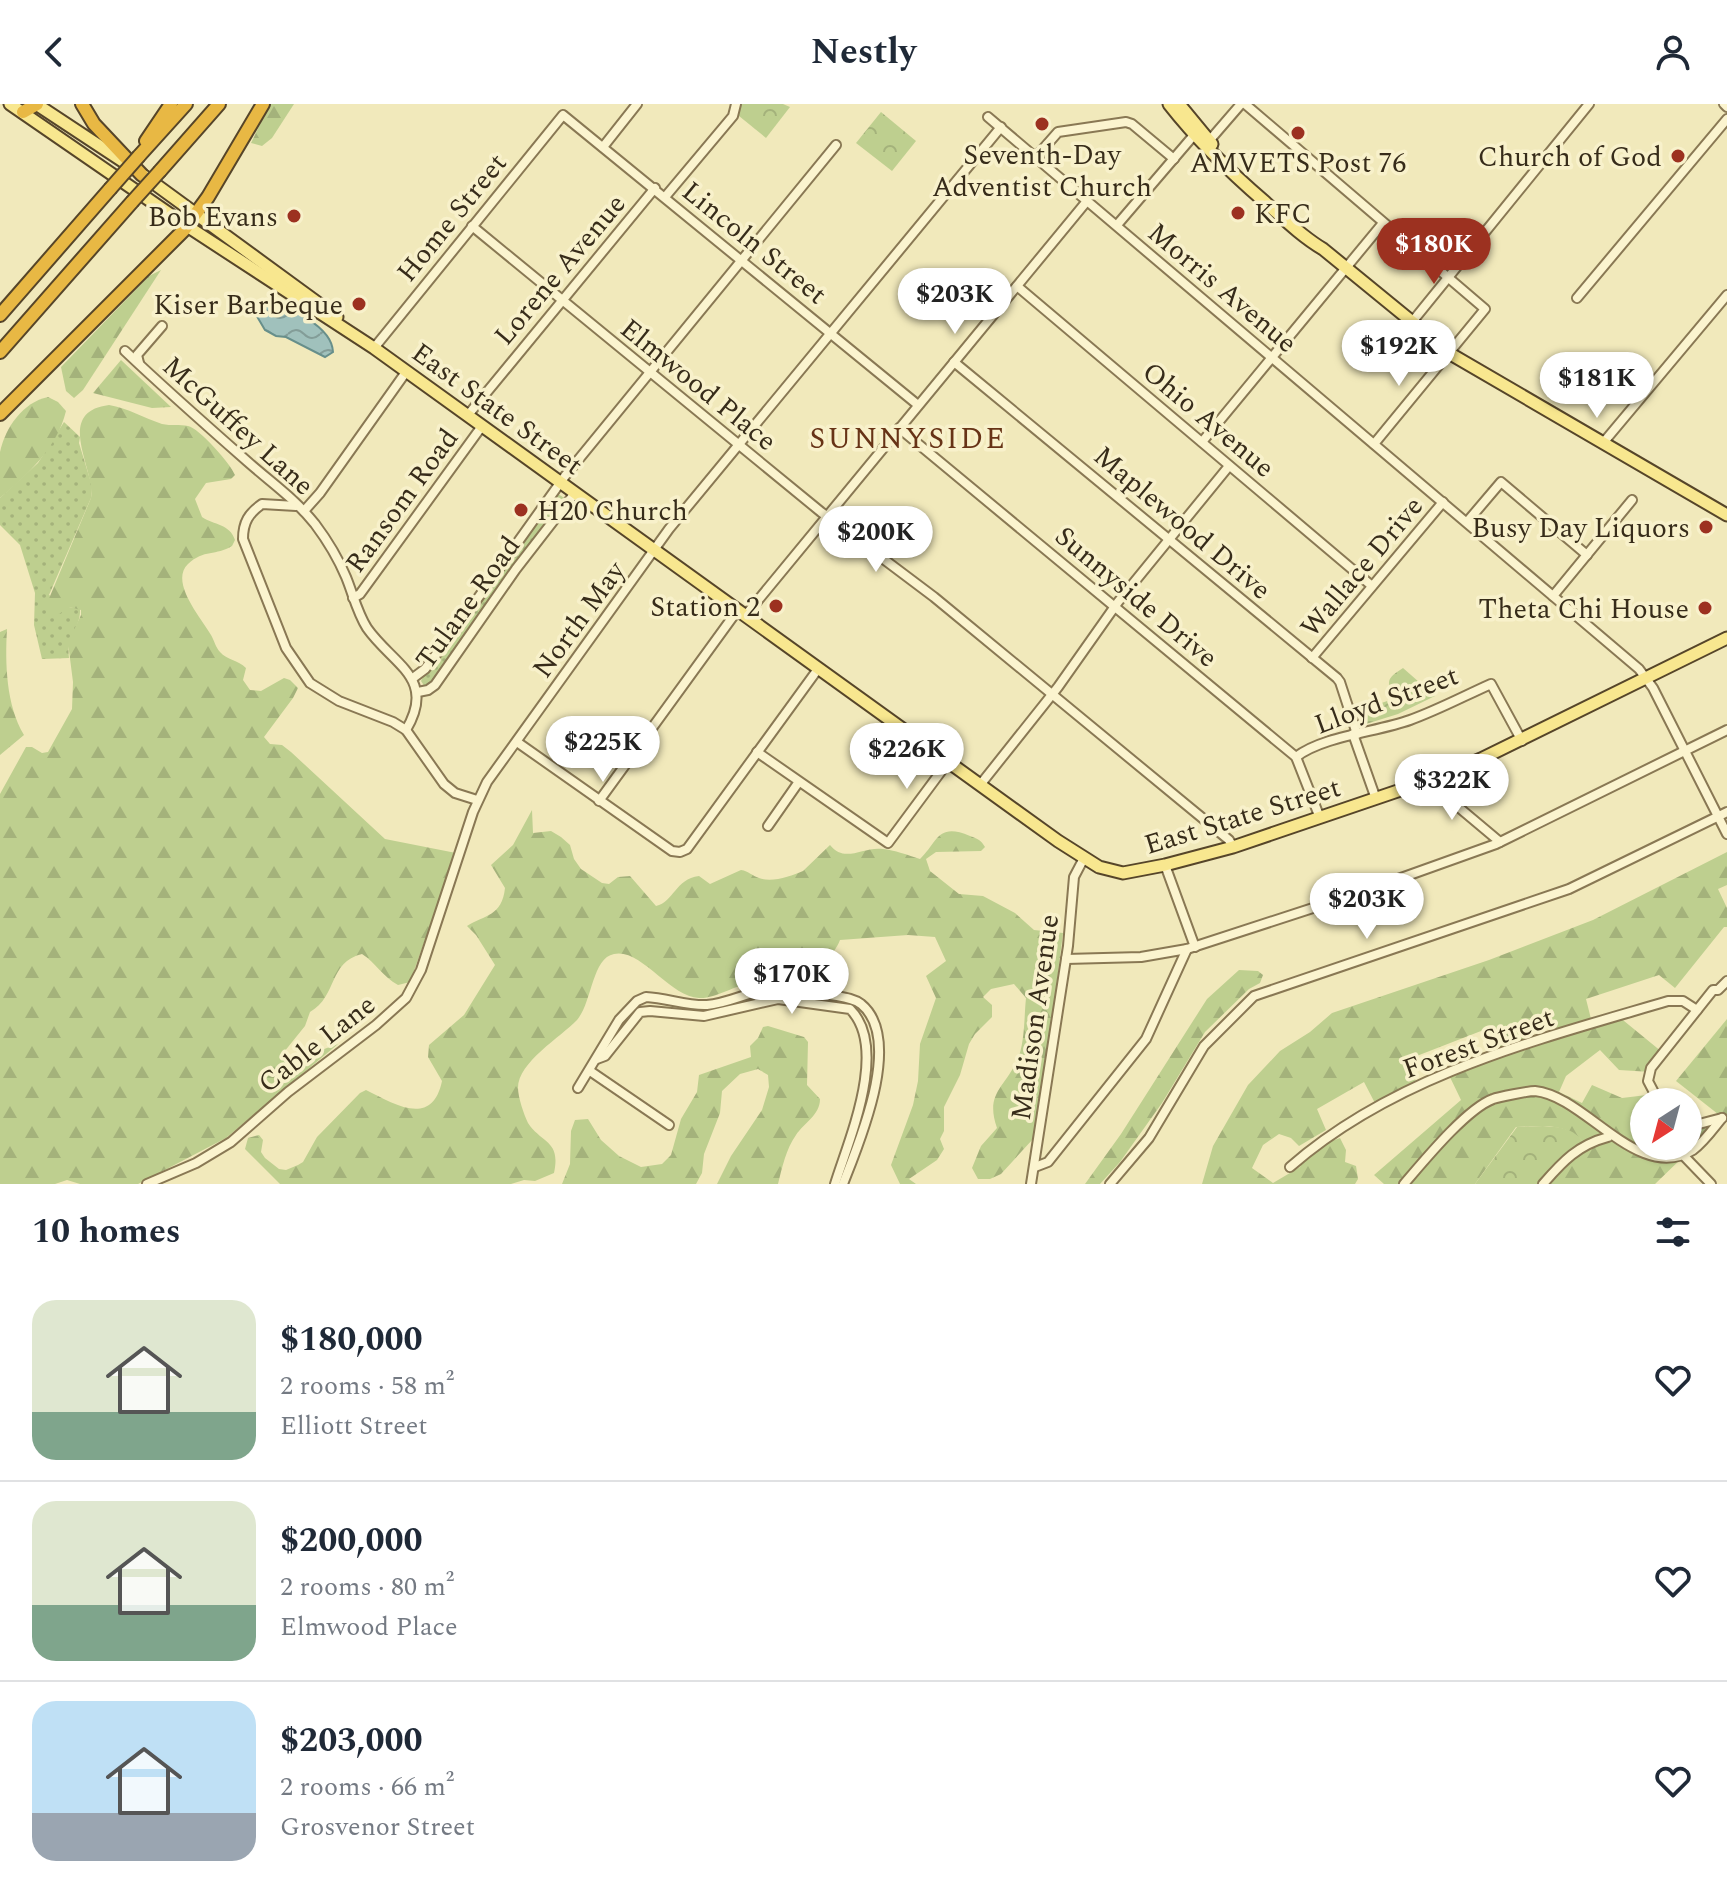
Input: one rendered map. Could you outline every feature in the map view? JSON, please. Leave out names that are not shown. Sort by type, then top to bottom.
[{"type":"highway","points":[[23,108],[37,104]]},
{"type":"highway","points":[[82,104],[94,124],[142,175]]},
{"type":"highway","points":[[139,156],[149,132],[171,104]]},
{"type":"highway","points":[[0,315],[186,104]]},
{"type":"highway","points":[[0,352],[219,104]]},
{"type":"highway","points":[[0,414],[187,226],[263,104]]},
{"type":"main road","name":"East State Street","points":[[10,104],[23,108],[187,226],[374,348],[741,614],[1099,867],[1118,872],[1165,865],[1233,847],[1433,779],[1522,741],[1727,638]]},
{"type":"main road","name":"East State Street","points":[[37,104],[197,214],[359,333],[374,348]]},
{"type":"main road","points":[[1169,104],[1194,135],[1241,182],[1449,353],[1727,515]]},
{"type":"main road","points":[[1179,104],[1209,141],[1313,235],[1323,249]]},
{"type":"street","points":[[603,147],[637,104]]},
{"type":"street","points":[[665,197],[733,116],[736,104]]},
{"type":"street","points":[[1209,141],[1243,104],[1485,309],[1374,444]]},
{"type":"street","points":[[1412,322],[1589,104]]},
{"type":"street","name":"Lincoln Street","points":[[563,115],[918,405]]},
{"type":"street","name":"Home Street","points":[[374,348],[563,115]]},
{"type":"street","name":"Morris Avenue","points":[[988,117],[1648,678]]},
{"type":"street","points":[[1577,298],[1727,119]]},
{"type":"street","points":[[1036,157],[1058,132],[1126,122],[1174,159]]},
{"type":"street","name":"North May","points":[[450,883],[477,800],[654,550],[1001,127]]},
{"type":"street","points":[[1117,225],[1194,135]]},
{"type":"street","name":"Tulane Road","points":[[413,678],[425,669],[463,619],[561,483],[836,145]]},
{"type":"street","name":"Lorene Avenue","points":[[468,415],[655,188]]},
{"type":"street","points":[[599,801],[741,614],[826,517],[1087,201]]},
{"type":"street","points":[[1202,442],[1383,223]]},
{"type":"street","name":"Elmwood Place","points":[[472,226],[826,517],[934,597],[1053,694],[1230,840],[1233,847]]},
{"type":"street","name":"Ohio Avenue","points":[[1017,286],[1372,586]]},
{"type":"street","points":[[1603,443],[1727,295]]},
{"type":"street","name":"McGuffey Lane","points":[[162,326],[137,355],[142,367],[255,468],[292,496],[336,555],[368,628],[413,678]]},
{"type":"street","points":[[125,351],[142,367]]},
{"type":"street","name":"Maplewood Drive","points":[[954,362],[1340,682],[1376,799]]},
{"type":"street","points":[[406,372],[300,508],[262,504],[248,517],[243,527],[243,539],[286,648],[310,683],[406,730],[444,784],[455,793],[477,800]]},
{"type":"street","name":"Ransom Road","points":[[353,598],[360,594],[482,426]]},
{"type":"street","name":"Sunnyside Drive","points":[[899,428],[1296,757],[1320,818]]},
{"type":"street","points":[[980,785],[1053,694],[1115,607],[1229,466]]},
{"type":"street","points":[[1467,522],[1501,482],[1587,555]]},
{"type":"street","name":"Tulane Road","points":[[418,692],[435,685],[516,569],[575,493]]},
{"type":"street","points":[[1553,596],[1632,500]]},
{"type":"street","name":"Wallace Drive","points":[[1312,658],[1443,502]]},
{"type":"street","points":[[517,742],[672,851],[680,852],[687,849],[818,669]]},
{"type":"street","points":[[406,730],[418,692],[413,678]]},
{"type":"street","points":[[1648,678],[1685,751],[1723,814],[1727,834]]},
{"type":"street","name":"Lloyd Street","points":[[1296,757],[1355,734],[1410,720],[1491,684],[1522,741]]},
{"type":"street","points":[[1066,959],[1141,957],[1191,948],[1359,893],[1500,842],[1727,730]]},
{"type":"street","points":[[757,752],[888,843],[948,762]]},
{"type":"street","points":[[1433,779],[1444,795],[1500,842]]},
{"type":"street","points":[[768,826],[798,783]]},
{"type":"street","points":[[1110,1184],[1154,1130],[1204,1046],[1251,998],[1569,889],[1723,814]]},
{"type":"street","name":"Madison Avenue","points":[[1031,1184],[1066,959],[1074,882],[1084,858]]},
{"type":"street","points":[[1035,1167],[1048,1162],[1146,1039],[1191,948],[1165,865]]},
{"type":"street","name":"Cable Lane","points":[[147,1184],[196,1163],[231,1142],[288,1092],[400,1004],[421,970],[450,883]]},
{"type":"street","points":[[1652,1088],[1648,1081],[1651,1068],[1713,990],[1718,990],[1727,981]]},
{"type":"street","points":[[578,1088],[597,1059],[598,1051],[627,1010],[646,997],[709,1005],[751,992],[786,988],[858,1002],[868,1011],[878,1036],[878,1068],[861,1136],[843,1184]]},
{"type":"street","points":[[1718,990],[1727,997]]},
{"type":"street","points":[[597,1059],[605,1056],[640,1012],[704,1016],[778,999],[850,1009],[864,1029],[865,1080],[835,1184]]},
{"type":"street","name":"Forest Street","points":[[1290,1167],[1337,1129],[1421,1083],[1475,1060],[1668,1001],[1683,1001],[1697,1010]]},
{"type":"street","points":[[590,1071],[669,1125]]},
{"type":"street","points":[[1404,1184],[1444,1138],[1494,1098],[1529,1091],[1543,1093],[1586,1116],[1608,1137],[1630,1150]]},
{"type":"street","points":[[1702,1123],[1725,1118]]},
{"type":"street","points":[[1702,1133],[1704,1139],[1725,1118]]},
{"type":"street","points":[[1543,1184],[1564,1160],[1585,1144],[1608,1137]]},
{"type":"street","points":[[1688,1160],[1711,1184]]},
{"type":"green space","points":[[270,104],[294,104],[272,138],[262,146],[251,143]]},
{"type":"green space","points":[[740,104],[783,104],[790,107],[766,138],[739,116]]},
{"type":"green space","points":[[881,112],[916,141],[892,171],[856,143]]},
{"type":"green space","points":[[161,270],[83,390],[74,398],[66,391],[61,367],[149,276]]},
{"type":"green space","points":[[121,360],[171,407],[152,408],[93,393]]},
{"type":"green space","points":[[48,397],[66,411],[56,437],[31,470],[0,498],[0,452],[6,434],[23,410]]},
{"type":"green space","points":[[109,405],[162,424],[193,428],[214,447],[235,475],[231,479],[206,483],[195,499],[202,517],[226,528],[233,535],[235,540],[232,546],[194,559],[183,572],[182,580],[189,600],[219,650],[246,668],[243,680],[250,690],[261,691],[284,678],[298,688],[264,737],[270,744],[282,745],[291,752],[385,839],[456,853],[410,982],[398,985],[362,954],[343,964],[325,997],[310,1012],[305,1026],[284,1052],[291,1061],[338,1044],[226,1138],[138,1184],[80,1184],[67,1180],[55,1184],[0,1184],[0,794],[26,747],[48,752],[72,709],[73,682],[68,643],[81,610],[69,607],[59,614],[49,607],[48,601],[91,498],[81,444],[83,419],[92,410]]},
{"type":"green space","points":[[64,422],[80,437],[92,486],[91,498],[49,595],[69,607],[80,609],[69,658],[42,659],[34,625],[35,593],[20,545],[0,525],[0,498],[38,463]]},
{"type":"green space","points":[[558,494],[566,499],[430,686],[425,687],[421,681],[423,677]]},
{"type":"green space","points":[[7,629],[10,697],[24,735],[0,755],[0,632]]},
{"type":"green space","points":[[1403,668],[1435,696],[1398,714],[1366,724],[1361,710],[1393,699],[1389,680]]},
{"type":"green space","points":[[532,810],[533,833],[551,831],[561,837],[570,845],[581,869],[602,883],[609,884],[618,877],[630,876],[656,906],[667,900],[685,881],[699,876],[710,884],[741,870],[764,879],[793,875],[803,871],[830,845],[836,851],[848,854],[883,849],[920,859],[944,833],[959,832],[979,840],[985,847],[981,851],[936,852],[926,859],[930,871],[959,894],[983,896],[1015,913],[1034,930],[1063,933],[1045,1075],[1033,1139],[1001,1174],[990,1179],[978,1179],[972,1168],[981,1146],[997,1128],[993,1107],[995,1099],[1022,1047],[1026,998],[1014,984],[991,989],[983,997],[992,1005],[992,1017],[969,1044],[960,1075],[944,1107],[944,1131],[940,1139],[944,1149],[937,1160],[909,1179],[916,1184],[900,1184],[891,1165],[913,1105],[920,1044],[936,998],[926,976],[946,961],[935,937],[908,935],[840,940],[812,979],[752,983],[705,998],[688,996],[677,990],[635,958],[624,954],[607,957],[597,972],[577,1020],[532,1060],[520,1078],[519,1096],[528,1123],[553,1148],[555,1154],[554,1173],[535,1181],[511,1184],[280,1184],[245,1149],[248,1138],[259,1135],[263,1140],[261,1152],[265,1158],[279,1169],[286,1170],[303,1162],[317,1137],[366,1090],[410,1108],[430,1104],[437,1096],[442,1081],[428,1057],[429,1045],[464,1015],[495,965],[467,926],[492,913],[500,904],[505,888],[491,865],[513,845]]},
{"type":"green space","points":[[1727,852],[1727,885],[1718,889],[1727,908],[1727,927],[1675,988],[1659,975],[1586,999],[1592,1023],[1618,1016],[1662,1052],[1651,1072],[1619,1070],[1600,1050],[1566,1076],[1559,1092],[1582,1103],[1592,1085],[1622,1098],[1630,1097],[1630,1160],[1680,1160],[1655,1184],[1544,1184],[1585,1144],[1570,1132],[1545,1126],[1516,1127],[1475,1184],[1384,1184],[1374,1175],[1461,1100],[1448,1073],[1490,1055],[1481,1031],[1409,1059],[1417,1085],[1377,1107],[1364,1082],[1317,1109],[1326,1130],[1299,1146],[1291,1138],[1279,1134],[1263,1145],[1252,1168],[1273,1183],[1300,1167],[1305,1157],[1340,1138],[1346,1150],[1345,1162],[1356,1166],[1358,1179],[1355,1184],[1202,1184],[1213,1146],[1248,1085],[1280,1051],[1332,1013],[1489,960],[1593,920]],"holes":[[[1547,1015],[1554,1036],[1534,1043],[1528,1021]]]},
{"type":"green space","points":[[1239,970],[1258,971],[1263,975],[1260,983],[1249,989],[1205,1032],[1162,1103],[1120,1162],[1100,1184],[1085,1184],[1121,1134],[1207,999]]},
{"type":"green space","points":[[1727,1019],[1727,1117],[1723,1118],[1702,1101],[1702,1088],[1685,1088],[1676,1081]]},
{"type":"green space","points":[[763,1027],[804,1037],[808,1042],[807,1085],[820,1099],[815,1114],[790,1146],[778,1184],[717,1184],[731,1156],[762,1110],[769,1087],[768,1075],[758,1069],[740,1074],[722,1091],[720,1113],[696,1184],[562,1184],[570,1164],[571,1131],[575,1120],[588,1119],[601,1140],[619,1156],[641,1167],[662,1164],[671,1155],[681,1119],[697,1092],[699,1075],[751,1057],[750,1046]]},
{"type":"green space","points":[[1702,1125],[1713,1128],[1702,1139]]},
{"type":"green space","points":[[1517,1127],[1566,1129],[1583,1142],[1544,1184],[1475,1184]]},
{"type":"water","points":[[267,302],[308,319],[325,334],[333,352],[325,357],[265,330],[255,313],[259,306]]},
{"type":"place","name":"Seventh-Day Adventist Church","points":[[1042,124]]},
{"type":"place","name":"AMVETS Post 76","points":[[1298,133]]},
{"type":"place","name":"Church of God","points":[[1678,156]]},
{"type":"place","name":"KFC","points":[[1238,213]]},
{"type":"place","name":"Bob Evans","points":[[294,216]]},
{"type":"place","name":"Kiser Barbeque","points":[[359,304]]},
{"type":"place","name":"H20 Church","points":[[521,510]]},
{"type":"place","name":"Busy Day Liquors","points":[[1706,527]]},
{"type":"place","name":"Station 2","points":[[776,606]]},
{"type":"place","name":"Theta Chi House","points":[[1705,608]]},
{"type":"district","name":"SUNNYSIDE","points":[[908,438]]}]
